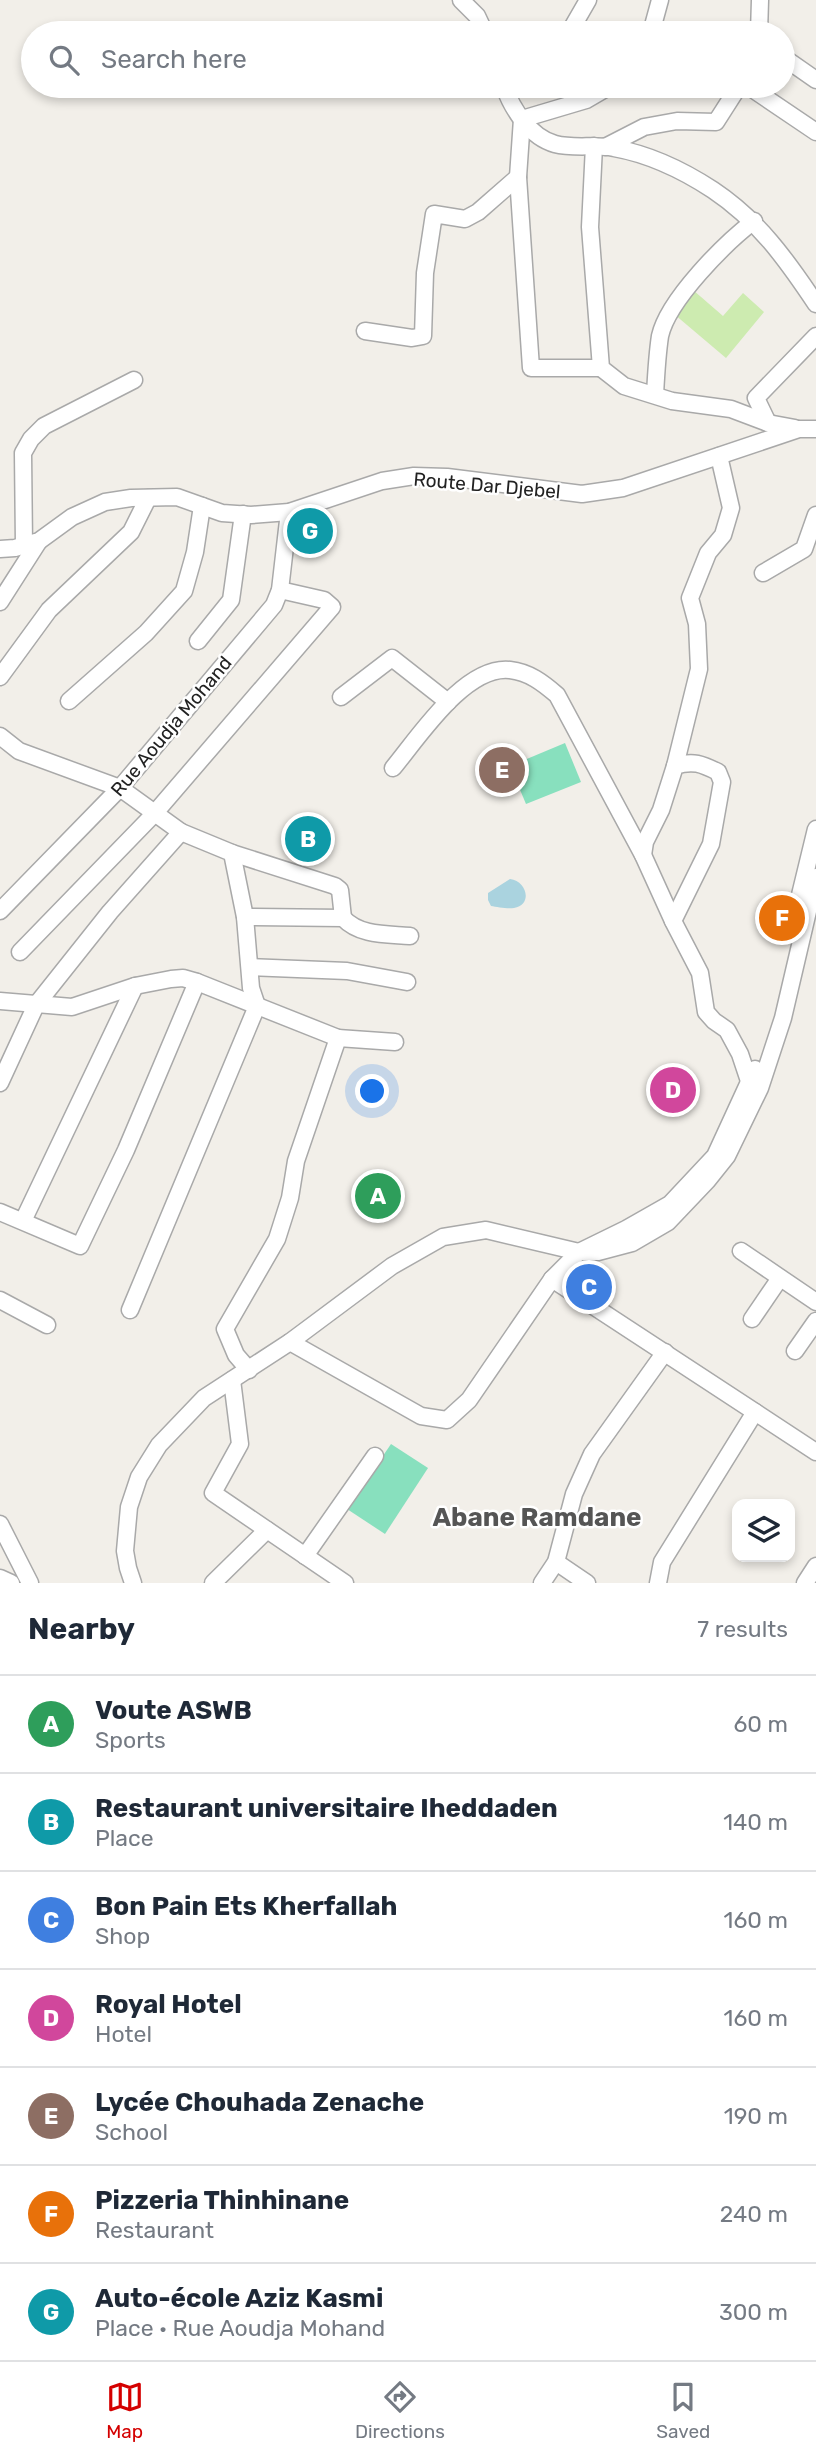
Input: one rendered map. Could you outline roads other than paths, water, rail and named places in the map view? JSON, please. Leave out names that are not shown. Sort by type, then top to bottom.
[{"type":"street","points":[[461,0],[477,16]]},
{"type":"street","points":[[469,0],[479,21]]},
{"type":"street","points":[[576,21],[588,0]]},
{"type":"street","points":[[654,21],[660,0]]},
{"type":"street","points":[[759,21],[760,0]]},
{"type":"street","points":[[795,65],[816,80]]},
{"type":"street","points":[[508,98],[533,132],[555,144],[614,148],[661,163],[712,189],[754,221],[790,265],[816,304]]},
{"type":"street","points":[[523,118],[589,98]]},
{"type":"street","points":[[599,147],[644,127],[677,121],[716,122],[731,98]]},
{"type":"street","points":[[766,98],[816,132]]},
{"type":"street","points":[[523,118],[518,177],[531,368],[601,368],[624,386],[654,396],[731,409],[768,423],[799,429]]},
{"type":"street","points":[[599,147],[590,227],[601,368]]},
{"type":"street","points":[[365,331],[412,338],[423,336],[425,273],[434,214],[465,219],[478,212],[518,177]]},
{"type":"street","points":[[654,396],[661,335],[671,310],[727,242],[754,221]]},
{"type":"street","points":[[768,423],[756,398],[816,336]]},
{"type":"street","points":[[0,601],[32,543],[23,453],[31,439],[44,426],[134,380]]},
{"type":"street","name":"Route Dar Djebel","points":[[0,549],[32,543],[72,517],[105,502],[177,497],[222,513],[289,512],[382,481],[414,476],[447,477],[582,494],[623,488],[799,429],[816,429]]},
{"type":"street","points":[[643,855],[645,842],[661,810],[676,766],[699,669],[697,624],[690,598],[708,553],[723,535],[731,508],[719,456]]},
{"type":"street","points":[[0,677],[49,610],[131,531],[148,498]]},
{"type":"street","points":[[69,702],[146,633],[184,591],[195,552],[202,506]]},
{"type":"street","name":"Rue Aoudja Mohand","points":[[1,907],[120,788],[274,604],[280,590],[289,512]]},
{"type":"street","points":[[198,641],[231,600],[243,514]]},
{"type":"street","points":[[763,573],[810,551],[816,515]]},
{"type":"street","points":[[20,952],[154,814],[331,607],[324,600],[280,590]]},
{"type":"street","points":[[341,697],[392,657],[448,702]]},
{"type":"street","points":[[393,768],[448,702],[471,682],[494,671],[525,673],[557,695],[643,855],[700,973],[706,1013],[727,1030],[740,1054],[750,1084]]},
{"type":"street","points":[[0,736],[19,751],[120,788],[181,832],[232,853],[335,886],[340,890],[343,918],[352,928],[411,936]]},
{"type":"street","points":[[673,921],[711,844],[722,782],[718,772],[705,765],[688,762],[676,766]]},
{"type":"street","points":[[290,1342],[421,1416],[447,1420],[469,1400],[552,1279],[579,1252],[670,1204],[715,1156],[750,1084],[768,1035],[816,829]]},
{"type":"street","points":[[0,1083],[36,1005],[110,912],[181,832]]},
{"type":"street","points":[[130,1310],[257,1006],[251,988],[244,918],[232,853]]},
{"type":"street","points":[[133,1583],[125,1551],[129,1507],[139,1477],[159,1445],[204,1398],[290,1342],[392,1266],[443,1237],[486,1230],[579,1252],[598,1252],[632,1243],[668,1222],[727,1156],[760,1088],[775,1041],[816,877]]},
{"type":"street","points":[[244,918],[343,918]]},
{"type":"street","points":[[250,967],[347,971],[407,982]]},
{"type":"street","points":[[0,1001],[72,1007],[135,986],[183,978],[338,1038],[395,1042]]},
{"type":"street","points":[[0,1212],[80,1246],[126,1150],[197,982]]},
{"type":"street","points":[[23,1221],[135,986]]},
{"type":"street","points":[[249,1370],[236,1355],[225,1329],[265,1262],[285,1218],[296,1161],[338,1038]]},
{"type":"street","points":[[740,1251],[816,1302]]},
{"type":"street","points":[[752,1319],[780,1278]]},
{"type":"street","points":[[552,1279],[816,1452]]},
{"type":"street","points":[[0,1300],[47,1325]]},
{"type":"street","points":[[795,1351],[816,1321]]},
{"type":"street","points":[[542,1583],[556,1562],[574,1494],[592,1454],[664,1352]]},
{"type":"street","points":[[232,1380],[240,1444],[213,1493],[345,1583]]},
{"type":"street","points":[[658,1583],[662,1562],[755,1412]]},
{"type":"street","points":[[305,1556],[375,1456]]},
{"type":"street","points":[[0,1524],[30,1583]]},
{"type":"street","points":[[213,1583],[267,1530]]},
{"type":"street","points":[[556,1562],[587,1583]]},
{"type":"street","points":[[805,1583],[816,1566]]},
{"type":"street","points":[[0,1578],[11,1583]]},
{"type":"water","points":[[510,879],[524,888],[524,902],[514,908],[491,906],[488,893]]},
{"type":"place","name":"Auto-école Aziz Kasmi","points":[[310,531]]},
{"type":"place","name":"Lycée Chouhada Zenache","points":[[502,770]]},
{"type":"place","name":"Restaurant universitaire Iheddaden","points":[[308,839]]},
{"type":"place","name":"Pizzeria Thinhinane","points":[[782,918]]},
{"type":"place","name":"Royal Hotel","points":[[673,1090]]},
{"type":"place","name":"Voute ASWB","points":[[378,1196]]},
{"type":"place","name":"Bon Pain Ets Kherfallah","points":[[589,1287]]},
{"type":"district","name":"Abane Ramdane","points":[[537,1517]]}]
